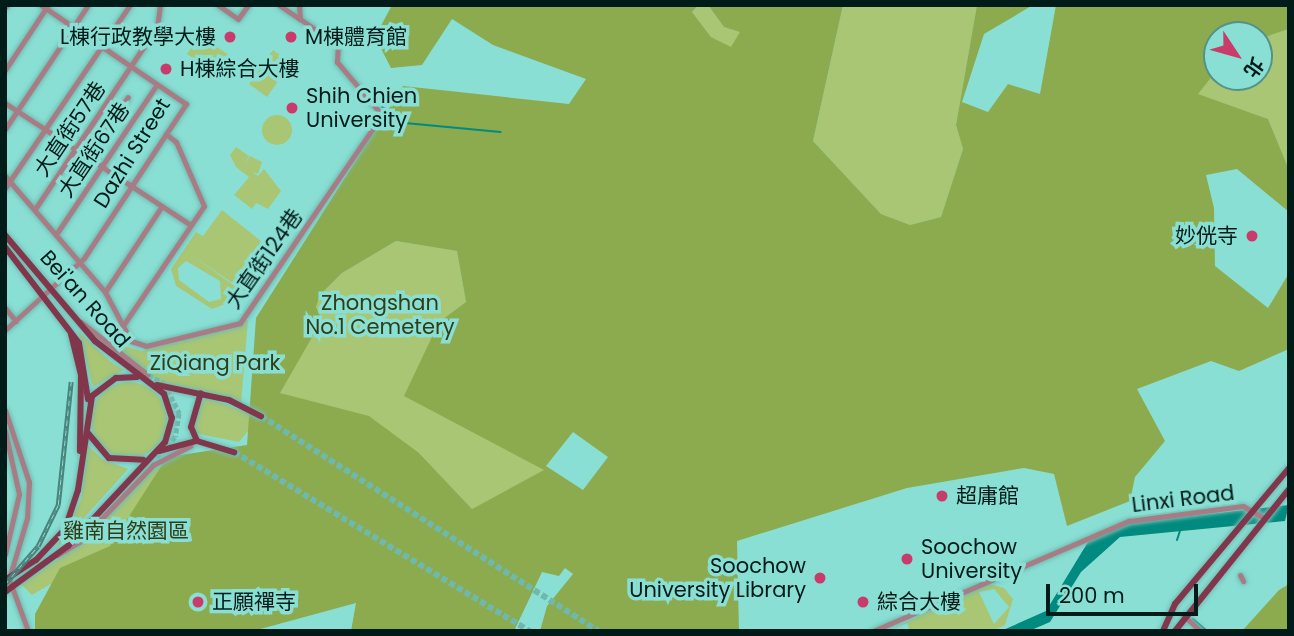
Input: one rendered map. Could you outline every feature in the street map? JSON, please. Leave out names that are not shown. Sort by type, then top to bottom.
[{"type":"main road","name":"Bei'an Road","points":[[5,235],[51,293],[70,326],[88,373],[86,427],[65,529],[42,555],[7,580]]},
{"type":"main road","name":"Bei'an Road","points":[[5,247],[81,322],[112,357],[156,385],[201,393],[261,416]]},
{"type":"main road","points":[[70,326],[81,374],[81,456]]},
{"type":"main road","name":"Bei'an Road","points":[[88,405],[116,378],[147,377]]},
{"type":"main road","points":[[156,385],[172,418],[157,454]]},
{"type":"main road","points":[[197,441],[191,426],[201,393]]},
{"type":"main road","points":[[86,427],[109,458],[148,458]]},
{"type":"main road","points":[[5,592],[57,555],[148,458],[197,441],[234,452]]},
{"type":"main road","points":[[1163,631],[1175,604],[1289,468]]},
{"type":"main road","points":[[1175,631],[1183,615],[1289,489]]},
{"type":"street","points":[[5,129],[88,5]]},
{"type":"street","points":[[5,188],[11,183],[130,5]]},
{"type":"street","name":"大直街57巷","points":[[35,209],[157,27],[160,5]]},
{"type":"street","points":[[218,5],[238,19],[248,5]]},
{"type":"street","points":[[279,5],[300,19]]},
{"type":"street","points":[[299,5],[300,19]]},
{"type":"street","points":[[5,70],[45,6]]},
{"type":"street","name":"Dazhi Street","points":[[5,330],[51,293],[81,262],[186,104],[45,6]]},
{"type":"street","name":"大直街124巷","points":[[5,176],[57,233],[105,292],[131,341],[146,346],[245,320],[381,111],[337,62],[338,45],[300,19]]},
{"type":"street","name":"大直街67巷","points":[[57,233],[157,84]]},
{"type":"street","points":[[88,156],[128,97]]},
{"type":"street","points":[[5,103],[191,225]]},
{"type":"street","points":[[122,327],[204,206],[176,142],[166,134]]},
{"type":"street","points":[[105,292],[162,206]]},
{"type":"street","points":[[5,308],[16,321]]},
{"type":"street","points":[[5,410],[29,482],[26,525],[7,580],[13,587],[28,631]]},
{"type":"street","points":[[5,431],[19,494],[5,554]]},
{"type":"street","points":[[122,493],[163,458],[197,441]]},
{"type":"street","points":[[57,555],[79,542],[157,454]]},
{"type":"street","name":"Linxi Road","points":[[873,631],[1129,521],[1254,510],[1264,518]]},
{"type":"street","points":[[1183,615],[1201,631]]},
{"type":"green space","points":[[392,5],[698,5],[692,12],[711,37],[731,47],[740,32],[724,27],[708,5],[843,5],[813,141],[881,214],[910,225],[941,217],[963,149],[956,125],[977,5],[1033,5],[984,34],[962,102],[988,112],[1008,84],[1040,94],[1056,5],[1289,5],[1289,29],[1273,34],[1273,21],[1203,21],[1203,88],[1198,94],[1268,119],[1289,170],[1289,212],[1237,169],[1206,175],[1214,208],[1215,266],[1268,308],[1289,273],[1289,349],[1239,371],[1211,361],[1137,389],[1165,441],[1135,477],[1130,501],[1067,526],[1054,474],[1024,468],[907,488],[737,541],[739,631],[540,631],[547,606],[573,574],[565,568],[559,576],[542,572],[514,631],[351,631],[356,603],[253,631],[35,631],[35,614],[60,568],[110,546],[167,457],[247,445],[256,318],[403,86],[569,104],[586,79],[493,45],[452,19],[422,65],[391,68],[375,37]],"holes":[[[396,241],[457,251],[466,302],[439,322],[404,396],[544,470],[472,509],[419,453],[369,416],[280,393],[322,320],[316,307],[320,295],[342,273]],[[573,432],[608,457],[583,490],[546,466]]]},
{"type":"green space","points":[[698,5],[708,5],[724,27],[741,32],[731,48],[711,37],[692,12]]},
{"type":"green space","points":[[843,5],[977,5],[956,125],[963,149],[941,217],[910,225],[881,214],[813,141]]},
{"type":"green space","points":[[1289,29],[1289,170],[1268,119],[1197,94],[1203,87],[1203,91],[1273,91],[1273,34]]},
{"type":"green space","points":[[200,35],[233,58],[221,77],[187,54]]},
{"type":"green space","points":[[273,50],[291,63],[267,97],[249,84]]},
{"type":"green space","points":[[277,115],[288,119],[292,130],[288,141],[277,145],[266,141],[262,130],[266,119]]},
{"type":"green space","points":[[236,147],[249,156],[244,165],[250,156],[262,162],[258,174],[252,172],[258,176],[264,169],[281,191],[268,209],[256,203],[252,209],[234,195],[249,177],[236,167],[230,155]]},
{"type":"green space","points":[[222,210],[276,253],[250,295],[187,252],[239,289],[236,294],[229,290],[225,304],[212,309],[176,286],[171,269],[196,232],[203,236]],"holes":[[[186,261],[220,281],[221,299],[209,302],[179,280],[178,268]]]},
{"type":"green space","name":"Zhongshan No.1 Cemetery","points":[[396,241],[457,251],[466,302],[439,322],[529,458],[545,471],[472,509],[419,453],[279,392],[322,320],[316,307],[320,295],[342,273]]},
{"type":"green space","name":"ZiQiang Park","points":[[248,320],[241,404],[158,382],[112,343],[142,351]]},
{"type":"green space","name":"ZiQiang Park","points":[[78,331],[111,362],[124,370],[93,387]]},
{"type":"green space","name":"ZiQiang Park","points":[[122,382],[136,382],[150,388],[161,399],[167,420],[164,435],[156,447],[136,458],[122,458],[108,452],[97,441],[91,427],[91,413],[97,399],[108,388]]},
{"type":"green space","name":"ZiQiang Park","points":[[208,398],[259,417],[239,442],[194,433],[197,405]]},
{"type":"green space","points":[[88,445],[102,459],[128,469],[55,550],[81,500]]},
{"type":"green space","name":"雞南自然園區","points":[[168,462],[177,510],[32,595],[21,584],[67,553],[148,473]]},
{"type":"green space","points":[[986,583],[1004,588],[1013,599],[1005,625],[992,631],[910,631],[907,623],[888,631]],"holes":[[[994,589],[1009,607],[994,624],[979,592]]]},
{"type":"green space","points":[[1289,584],[1289,631],[1242,631],[1279,590]]},
{"type":"shaded area","points":[[1289,505],[1285,521],[1120,537],[1081,572],[1050,622],[1029,631],[1001,631],[1046,611],[1088,542],[1128,523]]},
{"type":"waterway","points":[[373,100],[405,123],[501,132]]},
{"type":"waterway","points":[[1177,540],[1181,528]]},
{"type":"waterway","points":[[1193,619],[1207,631]]},
{"type":"tunnel","points":[[148,375],[164,383],[179,413],[175,437],[157,457]]},
{"type":"tunnel","points":[[261,416],[599,631]]},
{"type":"tunnel","points":[[234,452],[530,631]]},
{"type":"railway","points":[[5,584],[38,546],[58,505],[71,382]]},
{"type":"place","name":"L棟行政教學大樓","points":[[230,37]]},
{"type":"place","name":"M棟體育館","points":[[291,37]]},
{"type":"place","name":"H棟綜合大樓","points":[[166,69]]},
{"type":"place","name":"Shih Chien University","points":[[292,108]]},
{"type":"place","name":"妙侊寺","points":[[1252,236]]},
{"type":"place","name":"超庸館","points":[[942,496]]},
{"type":"place","name":"Soochow University","points":[[907,559]]},
{"type":"place","name":"Soochow University Library","points":[[820,578]]},
{"type":"place","name":"正願禪寺","points":[[198,602]]},
{"type":"place","name":"綜合大樓","points":[[863,602]]}]
